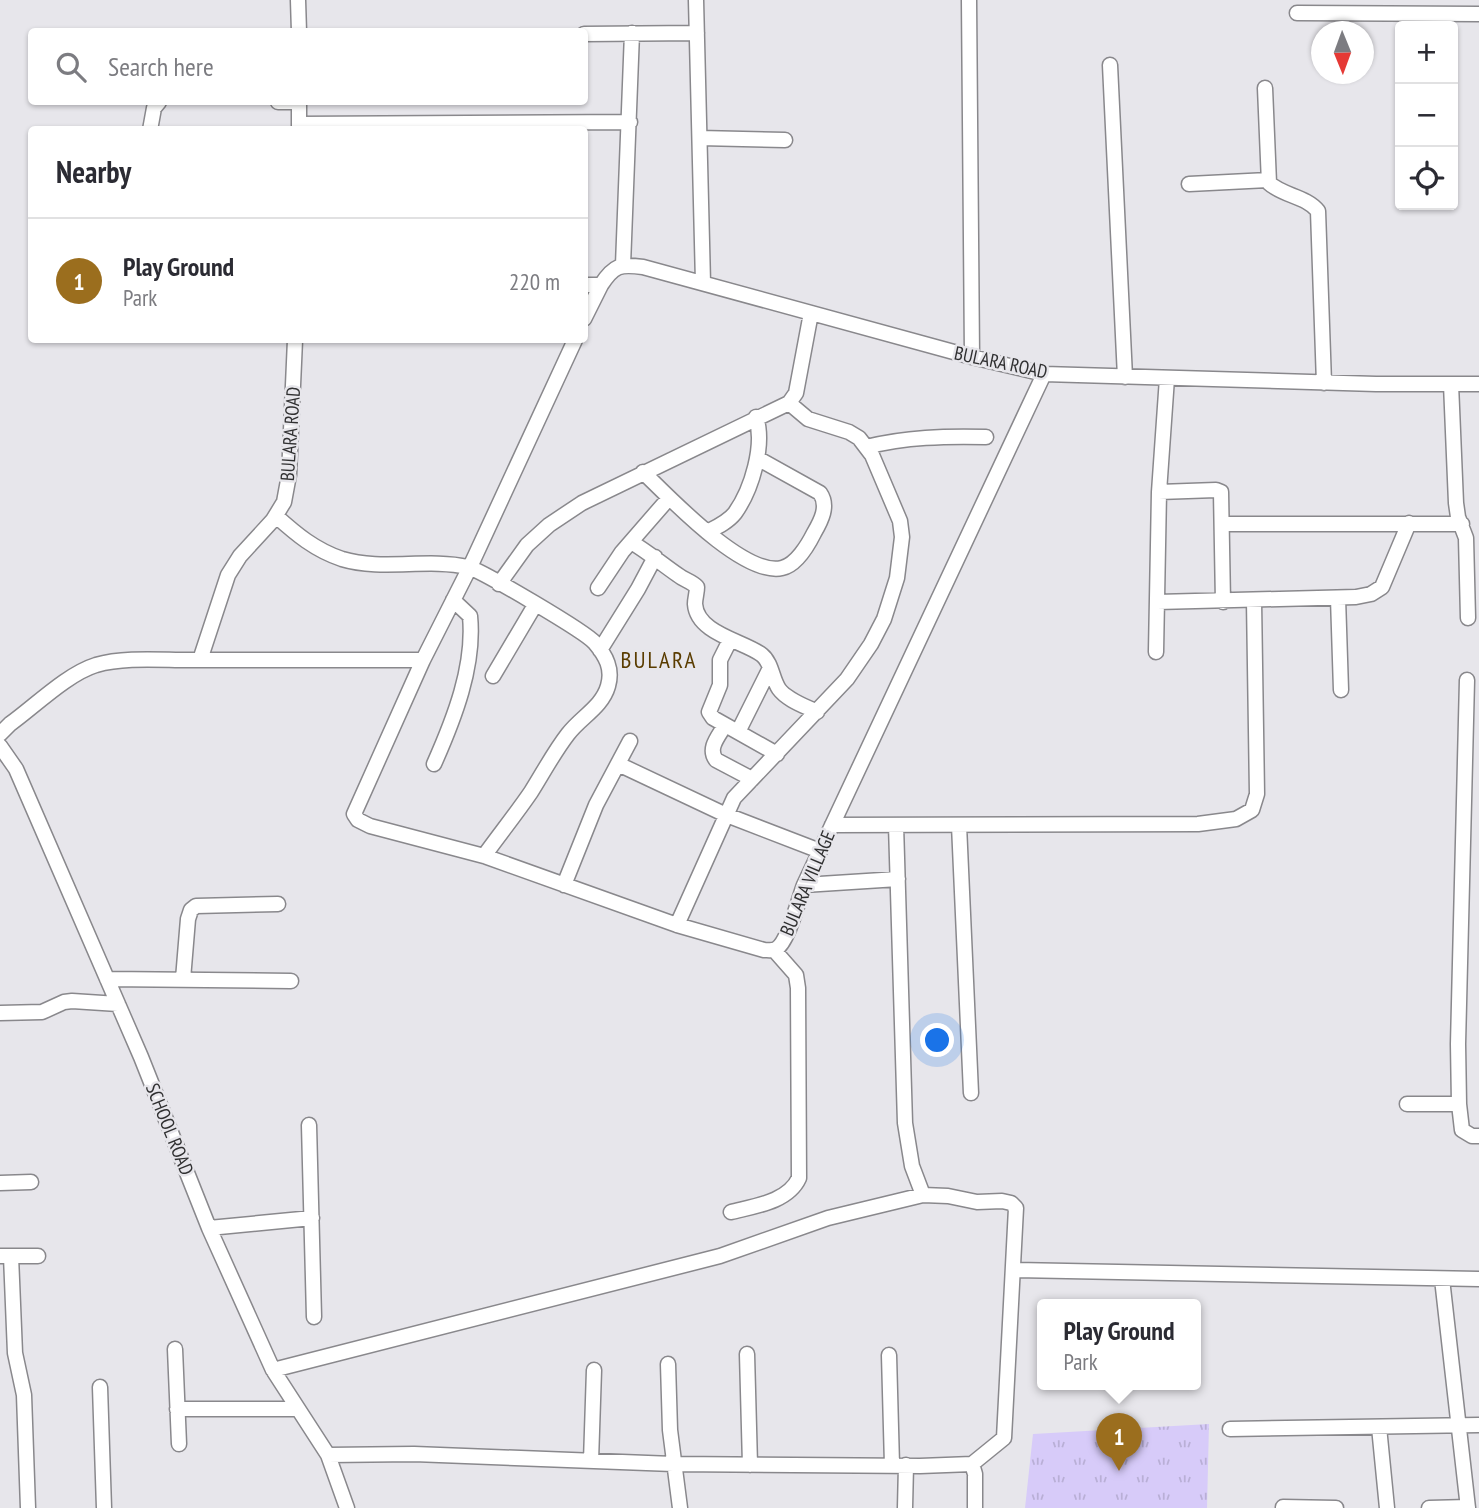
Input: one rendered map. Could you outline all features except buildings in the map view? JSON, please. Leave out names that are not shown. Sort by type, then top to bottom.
[{"type":"street","points":[[298,0],[299,28]]},
{"type":"street","points":[[696,0],[703,283]]},
{"type":"street","points":[[969,0],[972,357]]},
{"type":"street","points":[[1297,13],[1479,14]]},
{"type":"street","points":[[588,310],[609,272],[623,265],[632,33]]},
{"type":"street","points":[[588,34],[696,33]]},
{"type":"street","points":[[1110,65],[1125,377]]},
{"type":"street","points":[[1265,88],[1268,180],[1276,190],[1313,204],[1318,211],[1324,383]]},
{"type":"street","points":[[151,126],[156,105]]},
{"type":"street","points":[[299,105],[299,126]]},
{"type":"street","points":[[521,126],[630,122]]},
{"type":"street","points":[[700,138],[785,140]]},
{"type":"street","points":[[1189,184],[1268,180]]},
{"type":"street","name":"BULARA ROAD","points":[[623,265],[643,267],[972,357],[1044,374],[1324,383],[1479,384]]},
{"type":"street","points":[[588,285],[600,285]]},
{"type":"street","points":[[499,584],[527,545],[549,525],[582,503],[789,403],[796,393],[811,313]]},
{"type":"street","name":"BULARA ROAD","points":[[200,660],[228,575],[276,516],[284,502],[289,475],[295,343]]},
{"type":"street","points":[[0,734],[9,724],[77,674],[96,665],[200,660],[423,660],[470,568],[574,343]]},
{"type":"street","name":"BULARA VILLAGE","points":[[423,660],[354,814],[358,820],[370,826],[484,856],[677,925],[764,950],[774,950],[786,936],[804,884],[1044,374]]},
{"type":"street","points":[[1156,652],[1159,492],[1167,378]]},
{"type":"street","points":[[1451,384],[1456,503],[1466,538],[1468,618]]},
{"type":"street","points":[[677,925],[724,814],[734,798],[847,679],[884,619],[897,578],[902,537],[900,520],[866,447],[859,438],[849,432],[808,419],[789,403]]},
{"type":"street","points":[[707,532],[734,514],[743,498],[761,439],[756,417]]},
{"type":"street","points":[[866,447],[891,440],[934,436],[986,437]]},
{"type":"street","points":[[643,472],[707,532],[732,551],[763,567],[779,569],[786,567],[808,544],[824,510],[824,499],[820,493],[757,458]]},
{"type":"street","points":[[1159,492],[1221,492],[1223,602]]},
{"type":"street","points":[[598,588],[631,542],[669,498]]},
{"type":"street","points":[[276,516],[302,540],[344,560],[470,568],[593,640],[609,664],[611,674],[604,698],[568,734],[484,856]]},
{"type":"street","points":[[1157,602],[1338,598],[1371,594],[1382,587],[1409,523]]},
{"type":"street","points":[[1223,524],[1462,524]]},
{"type":"street","points":[[631,542],[680,577],[694,583],[695,604],[699,614],[712,629],[760,653],[766,659],[779,689],[786,696],[817,712]]},
{"type":"street","points":[[600,650],[655,557]]},
{"type":"street","points":[[1338,598],[1341,690]]},
{"type":"street","points":[[434,764],[452,725],[467,663],[470,616],[453,600]]},
{"type":"street","points":[[832,825],[1198,824],[1236,819],[1252,810],[1257,794],[1254,601]]},
{"type":"street","points":[[493,676],[535,605]]},
{"type":"street","points":[[730,640],[720,660],[720,685],[709,712],[713,718],[777,754]]},
{"type":"street","points":[[752,779],[716,760],[712,755],[712,747],[732,728],[770,668]]},
{"type":"street","points":[[1467,680],[1458,1044],[1459,1104],[1462,1130],[1472,1136],[1479,1136]]},
{"type":"street","points":[[564,885],[596,806],[630,741]]},
{"type":"street","name":"SCHOOL ROAD","points":[[0,746],[16,769],[118,1004],[209,1228],[273,1370],[328,1455],[347,1508]]},
{"type":"street","points":[[618,764],[724,814],[820,850]]},
{"type":"street","points":[[896,825],[905,1124],[912,1166],[923,1195]]},
{"type":"street","points":[[959,825],[971,1093]]},
{"type":"street","points":[[804,884],[898,879]]},
{"type":"street","points":[[183,979],[188,919],[191,910],[196,906],[278,904]]},
{"type":"street","points":[[731,1212],[788,1194],[794,1189],[799,1178],[798,988],[796,975],[774,950]]},
{"type":"street","points":[[107,979],[291,981]]},
{"type":"street","points":[[0,1013],[42,1012],[64,1002],[118,1004]]},
{"type":"street","points":[[1407,1104],[1459,1104]]},
{"type":"street","points":[[309,1125],[314,1317]]},
{"type":"street","points":[[0,1183],[31,1182]]},
{"type":"street","points":[[273,1370],[720,1256],[828,1218],[923,1195],[1011,1203],[1016,1208],[1004,1438],[972,1464],[673,1464],[414,1454],[328,1455]]},
{"type":"street","points":[[209,1228],[312,1218]]},
{"type":"street","points":[[28,1508],[24,1395],[15,1353],[5,1256],[38,1256]]},
{"type":"street","points":[[1014,1270],[1479,1279]]},
{"type":"street","points":[[1429,1508],[1468,1507],[1442,1279]]},
{"type":"street","points":[[175,1349],[179,1444]]},
{"type":"street","points":[[747,1354],[750,1465]]},
{"type":"street","points":[[889,1355],[905,1508]]},
{"type":"street","points":[[668,1364],[670,1430],[680,1508]]},
{"type":"street","points":[[591,1461],[594,1370]]},
{"type":"street","points":[[100,1387],[104,1508]]},
{"type":"street","points":[[177,1409],[298,1409]]},
{"type":"street","points":[[1230,1429],[1479,1425]]},
{"type":"street","points":[[1379,1427],[1387,1508]]},
{"type":"street","points":[[972,1464],[975,1475],[975,1508]]},
{"type":"street","points":[[1283,1507],[1336,1508]]},
{"type":"green space","points":[[1209,1424],[1207,1508],[1025,1508],[1033,1434]]},
{"type":"place","name":"Play Ground","points":[[1119,1471]]},
{"type":"district","name":"BULARA","points":[[659,659]]}]
